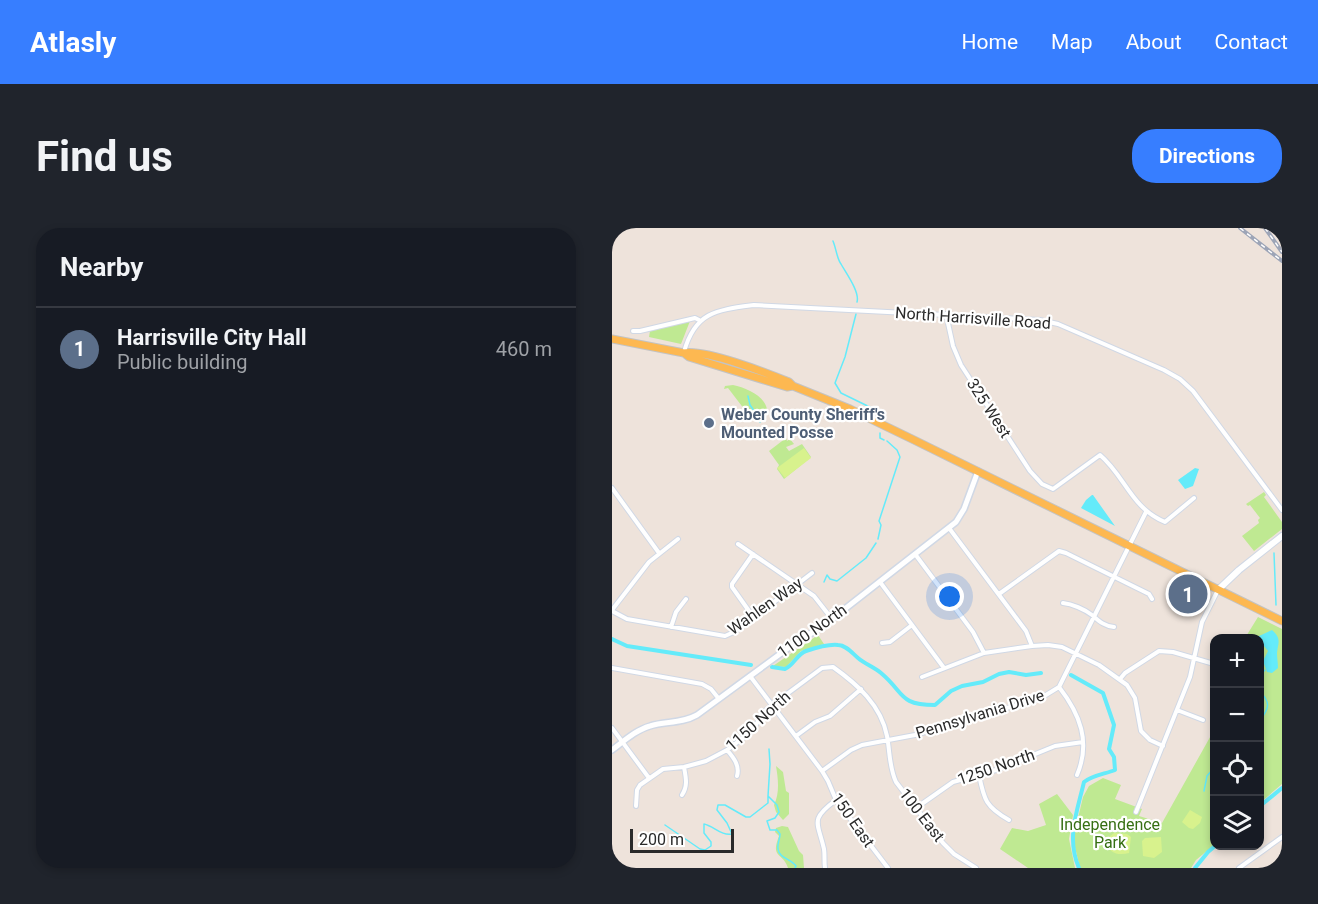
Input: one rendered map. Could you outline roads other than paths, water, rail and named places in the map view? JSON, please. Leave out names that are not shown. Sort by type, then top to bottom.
[{"type":"main road","points":[[612,339],[684,353],[691,352],[727,361],[789,382],[793,386],[850,409],[978,471],[1282,621]]},
{"type":"main road","points":[[1218,590],[1282,536]]},
{"type":"street","name":"North Harrisville Road","points":[[633,331],[695,318],[699,320],[714,313],[754,305],[946,314],[1052,322],[1174,375],[1193,391],[1206,407],[1282,510]]},
{"type":"street","name":"325 West","points":[[946,314],[953,346],[961,365],[1029,471],[1042,484],[1053,489],[1100,455],[1146,512]]},
{"type":"street","points":[[684,353],[690,334],[699,320]]},
{"type":"street","name":"1100 North","points":[[612,750],[637,732],[652,725],[689,720],[832,619],[960,517],[978,471]]},
{"type":"street","points":[[612,488],[659,552]]},
{"type":"street","points":[[1146,512],[1165,522],[1194,498]]},
{"type":"street","name":"Pennsylvania Drive","points":[[822,771],[851,750],[872,741],[915,735],[1041,698],[1059,687],[1146,512]]},
{"type":"street","points":[[949,528],[1026,630],[1032,646]]},
{"type":"street","points":[[612,611],[649,561],[678,539]]},
{"type":"street","points":[[738,544],[814,596],[832,619]]},
{"type":"street","points":[[999,594],[1059,551],[1149,594],[1152,599]]},
{"type":"street","points":[[753,554],[732,587],[754,618]]},
{"type":"street","points":[[914,554],[973,632],[984,653]]},
{"type":"street","name":"Wahlen Way","points":[[612,611],[627,620],[725,636],[754,618],[812,573]]},
{"type":"street","points":[[879,582],[944,668]]},
{"type":"street","points":[[1136,812],[1195,659],[1202,622],[1218,590]]},
{"type":"street","points":[[671,627],[675,612],[687,599]]},
{"type":"street","points":[[1063,603],[1071,604],[1110,627],[1114,627]]},
{"type":"street","points":[[882,643],[890,642],[912,625]]},
{"type":"street","points":[[922,677],[984,653],[1032,646],[1062,647],[1100,665],[1127,685],[1135,698],[1141,731],[1150,740],[1162,746]]},
{"type":"street","points":[[1120,679],[1125,673],[1159,651],[1173,652],[1210,663]]},
{"type":"street","name":"100 East","points":[[828,666],[833,667],[861,689],[879,715],[887,739],[892,772],[896,782],[948,848],[976,868]]},
{"type":"street","name":"1150 North","points":[[649,778],[663,769],[684,767],[706,761],[727,750],[752,731],[764,712],[772,705],[828,666]]},
{"type":"street","points":[[612,668],[702,684],[711,689],[719,699]]},
{"type":"street","name":"150 East","points":[[750,676],[822,771],[836,800],[888,868]]},
{"type":"street","points":[[1059,687],[1072,703],[1081,721],[1083,742],[1081,765],[1077,776]]},
{"type":"street","points":[[796,736],[815,722],[830,716],[861,689]]},
{"type":"street","points":[[1177,710],[1203,720]]},
{"type":"street","points":[[612,728],[649,778],[637,790],[636,806]]},
{"type":"street","name":"1250 North","points":[[916,808],[953,782],[979,775],[1055,746],[1083,742]]},
{"type":"street","points":[[727,750],[737,763],[736,776]]},
{"type":"street","points":[[682,795],[687,782],[684,767]]},
{"type":"street","points":[[979,775],[987,804],[992,810],[1009,820]]},
{"type":"street","points":[[825,868],[817,824],[819,815],[836,800]]},
{"type":"street","points":[[1239,868],[1282,837]]},
{"type":"water","points":[[1195,468],[1199,469],[1193,486],[1185,489],[1178,480]]},
{"type":"water","points":[[1093,495],[1115,526],[1081,508]]},
{"type":"water","points":[[1272,630],[1279,641],[1278,668],[1272,673],[1267,672],[1264,664],[1268,651],[1264,646],[1263,634]]},
{"type":"waterway","points":[[833,241],[840,262],[855,288],[857,302]]},
{"type":"waterway","points":[[856,314],[845,357],[835,383],[841,393],[884,414]]},
{"type":"waterway","points":[[748,396],[750,405],[757,415]]},
{"type":"waterway","points":[[880,433],[880,438],[884,440]]},
{"type":"waterway","points":[[878,539],[881,525],[879,521],[900,457],[897,450],[887,441]]},
{"type":"waterway","points":[[824,582],[827,575],[830,579],[837,581],[866,558],[876,543]]},
{"type":"waterway","points":[[1274,553],[1276,605]]},
{"type":"waterway","points":[[612,639],[627,646],[751,665]]},
{"type":"waterway","points":[[772,667],[785,669],[806,651],[841,645],[881,673],[903,697],[914,703],[935,705],[951,691],[962,686],[983,682],[999,674],[1041,673]]},
{"type":"waterway","points":[[1071,675],[1103,693],[1114,725],[1109,749],[1114,757],[1115,770],[1084,782],[1078,804],[1073,846],[1079,868]]},
{"type":"waterway","points":[[1264,697],[1268,706],[1264,714]]},
{"type":"waterway","points":[[769,749],[768,796],[777,805],[779,812],[775,818],[767,821],[770,830],[777,830],[780,834],[779,852],[794,864],[795,868]]},
{"type":"waterway","points":[[1204,791],[1210,773]]},
{"type":"waterway","points":[[1264,803],[1282,788]]},
{"type":"waterway","points":[[665,825],[700,849],[705,850],[711,846],[711,842],[704,833],[704,824],[724,834],[732,834],[717,810],[718,805],[725,805],[750,817],[768,803],[768,796]]},
{"type":"waterway","points":[[1195,868],[1210,850]]},
{"type":"railway","points":[[1240,228],[1282,261]]},
{"type":"railway","points":[[1265,228],[1282,252]]},
{"type":"place","name":"Weber County Sheriff's Mounted Posse","points":[[709,423]]},
{"type":"place","name":"Harrisville City Hall","points":[[1188,594]]},
{"type":"park label","name":"Independence Park","points":[[1110,833]]}]
